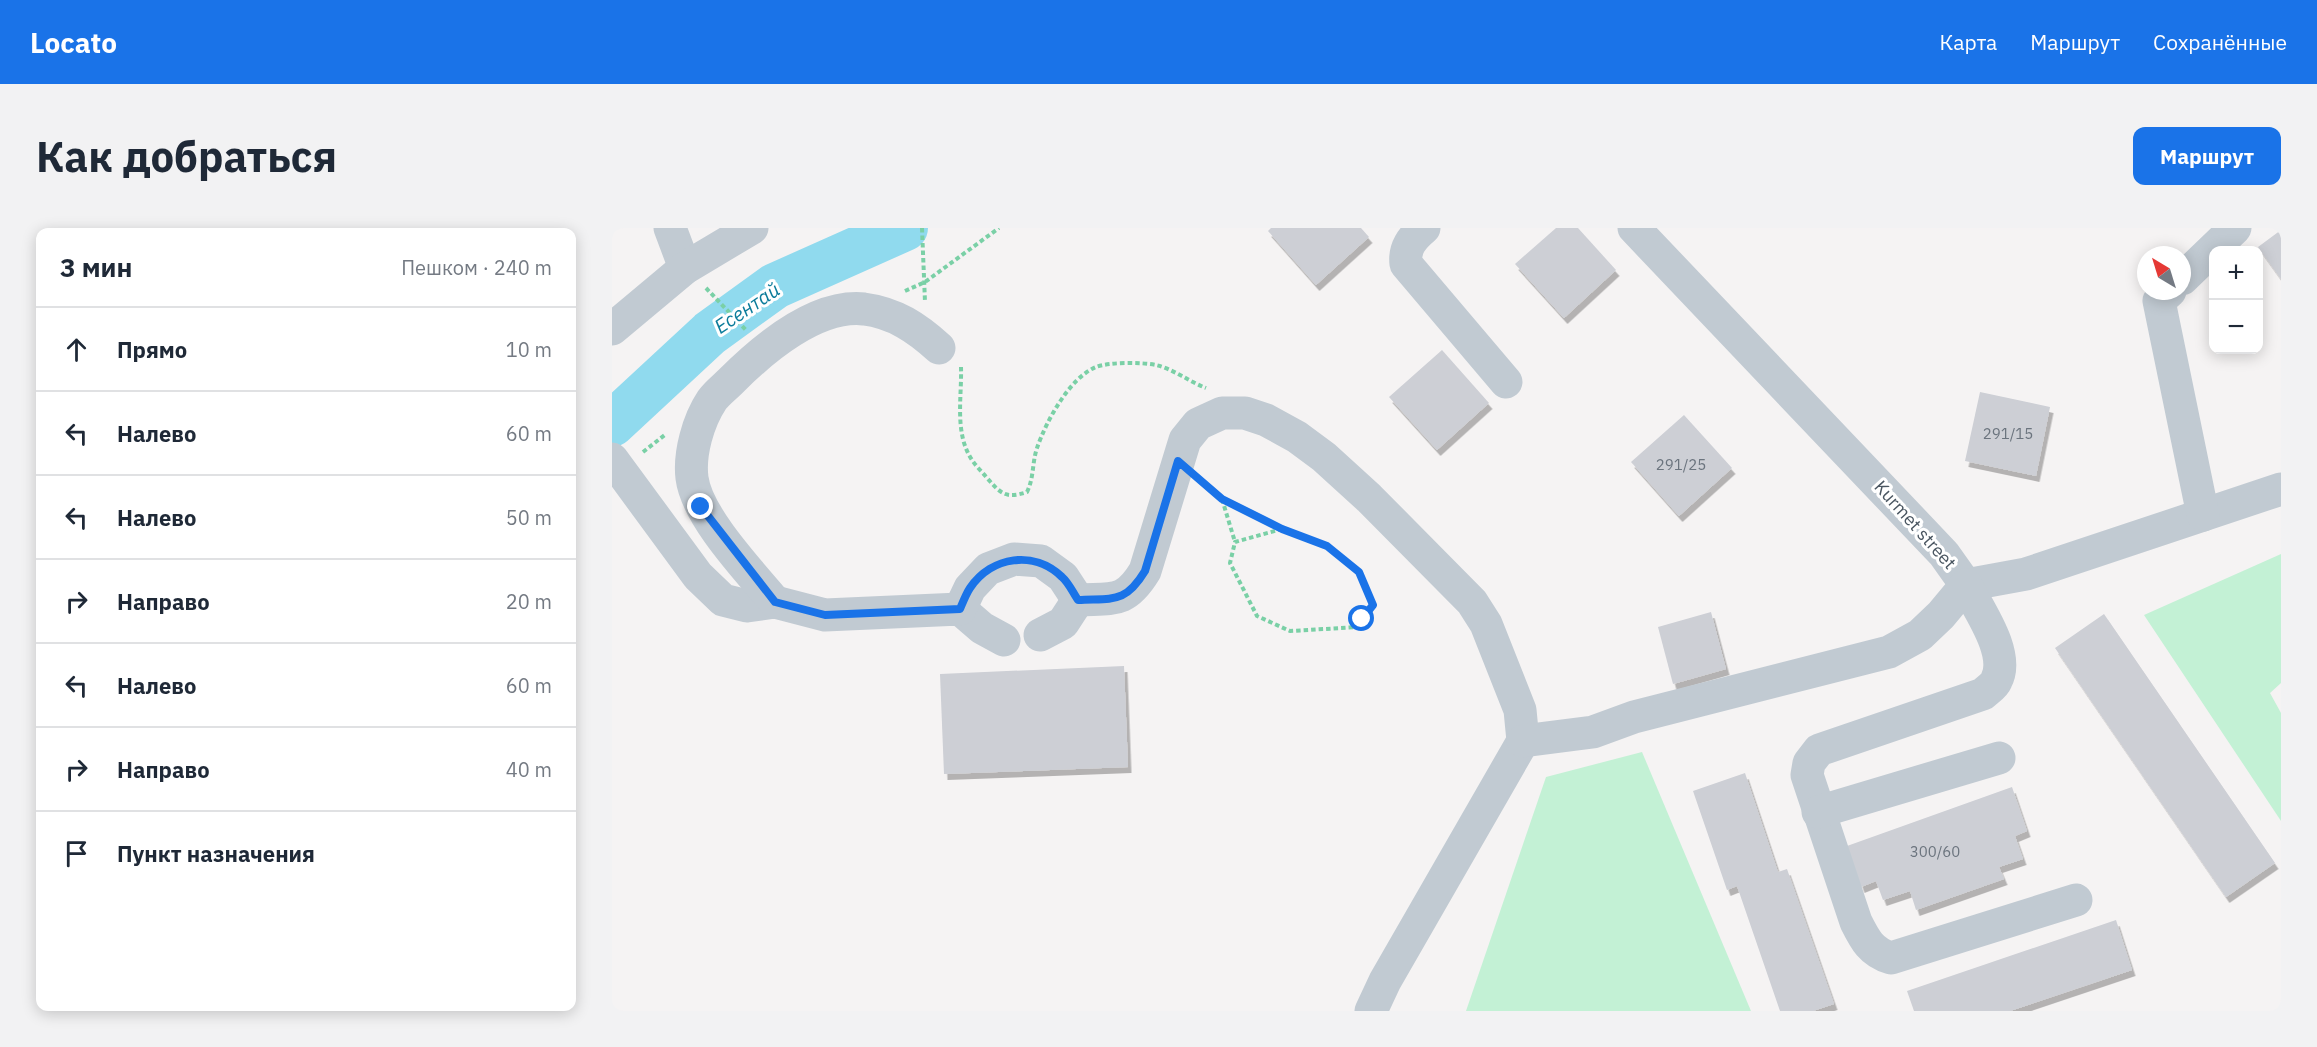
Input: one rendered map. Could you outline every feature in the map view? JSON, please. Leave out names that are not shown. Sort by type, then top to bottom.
[{"type":"street","points":[[670,228],[685,267]]},
{"type":"street","points":[[612,329],[685,267],[752,228]]},
{"type":"street","points":[[1424,228],[1413,238],[1405,254],[1406,264],[1506,381]]},
{"type":"street","name":"Kurmet street","points":[[1634,228],[1944,554],[1966,585],[2026,574],[2281,489]]},
{"type":"street","points":[[2191,270],[2235,228]]},
{"type":"street","points":[[2160,300],[2203,515]]},
{"type":"street","points":[[775,602],[701,507],[692,479],[692,453],[699,427],[712,400],[764,351],[802,324],[832,312],[862,309],[896,317],[917,328],[950,352]]},
{"type":"street","points":[[1078,600],[1123,597],[1135,587],[1145,571],[1185,440],[1198,424],[1222,412],[1245,413],[1266,420],[1297,437],[1324,457],[1369,498],[1472,602],[1486,624],[1520,711],[1523,741],[1385,981],[1371,1011]]},
{"type":"street","points":[[616,464],[698,576],[723,600],[747,606],[775,602],[825,615],[960,609],[982,628],[1005,640]]},
{"type":"street","points":[[960,609],[970,588],[988,569],[1014,559],[1041,561],[1063,578],[1078,600]]},
{"type":"street","points":[[1523,741],[1593,732],[1634,717],[1889,652],[1920,635],[1941,615],[1966,585],[1997,644],[2001,666],[1996,682],[1983,694],[1818,750],[1809,763],[1807,775],[1856,922],[1867,944],[1878,954],[1891,958],[2076,900]]},
{"type":"street","points":[[1040,635],[1063,624],[1078,600]]},
{"type":"street","points":[[1818,812],[1998,758]]},
{"type":"path","points":[[922,228],[924,299],[927,307]]},
{"type":"path","points":[[941,270],[999,228]]},
{"type":"path","points":[[685,267],[764,351]]},
{"type":"path","points":[[950,352],[963,438],[971,459],[999,492],[1013,497],[1027,492],[1033,482],[1037,449],[1054,412],[1070,387],[1096,367],[1120,363],[1157,365],[1208,388]]},
{"type":"path","points":[[1178,461],[1222,499],[1282,529],[1327,546],[1359,572],[1373,605],[1359,627],[1290,632],[1257,616],[1230,563],[1235,542],[1222,499]]},
{"type":"path","points":[[1235,542],[1282,529]]},
{"type":"green space","points":[[2281,554],[2281,683],[2270,693],[2281,713],[2281,821],[2144,615]]},
{"type":"green space","points":[[1642,752],[1751,1011],[1466,1011],[1546,777]]},
{"type":"building","points":[[1271,228],[1361,228],[1369,237],[1316,285],[1268,231]]},
{"type":"building","points":[[1556,228],[1578,228],[1616,270],[1564,318],[1515,264]]},
{"type":"building","points":[[2281,230],[2281,279],[2263,254],[2263,246],[2259,246]]},
{"type":"building","points":[[1442,350],[1489,403],[1437,450],[1389,397]]},
{"type":"building","points":[[1980,392],[2050,407],[2036,476],[1965,461]]},
{"type":"building","points":[[1684,415],[1732,468],[1679,516],[1631,462]]},
{"type":"building","points":[[1711,612],[1726,669],[1673,684],[1658,627]]},
{"type":"building","points":[[2104,614],[2275,863],[2226,897],[2055,648]]},
{"type":"building","points":[[1124,666],[1128,767],[944,774],[940,674]]},
{"type":"building","points":[[1745,773],[1778,872],[1787,869],[1834,1004],[1813,1011],[1780,1011],[1737,886],[1727,890],[1693,791]]},
{"type":"building","points":[[2012,787],[2027,831],[2015,836],[2023,859],[1999,867],[2004,879],[1916,910],[1910,891],[1883,900],[1876,881],[1861,887],[1847,846]]},
{"type":"building","points":[[2116,920],[2132,970],[2010,1011],[1914,1011],[1907,991]]},
{"type":"waterway","name":"Есентай","points":[[612,424],[710,333],[775,286],[905,228]]},
{"type":"route","points":[[701,507],[775,602],[796,609],[825,615],[960,609],[970,588],[988,569],[1014,559],[1041,561],[1063,578],[1078,600],[1123,597],[1135,587],[1145,571],[1178,461],[1222,499],[1282,529],[1327,546],[1359,572],[1373,605],[1362,619]]}]
